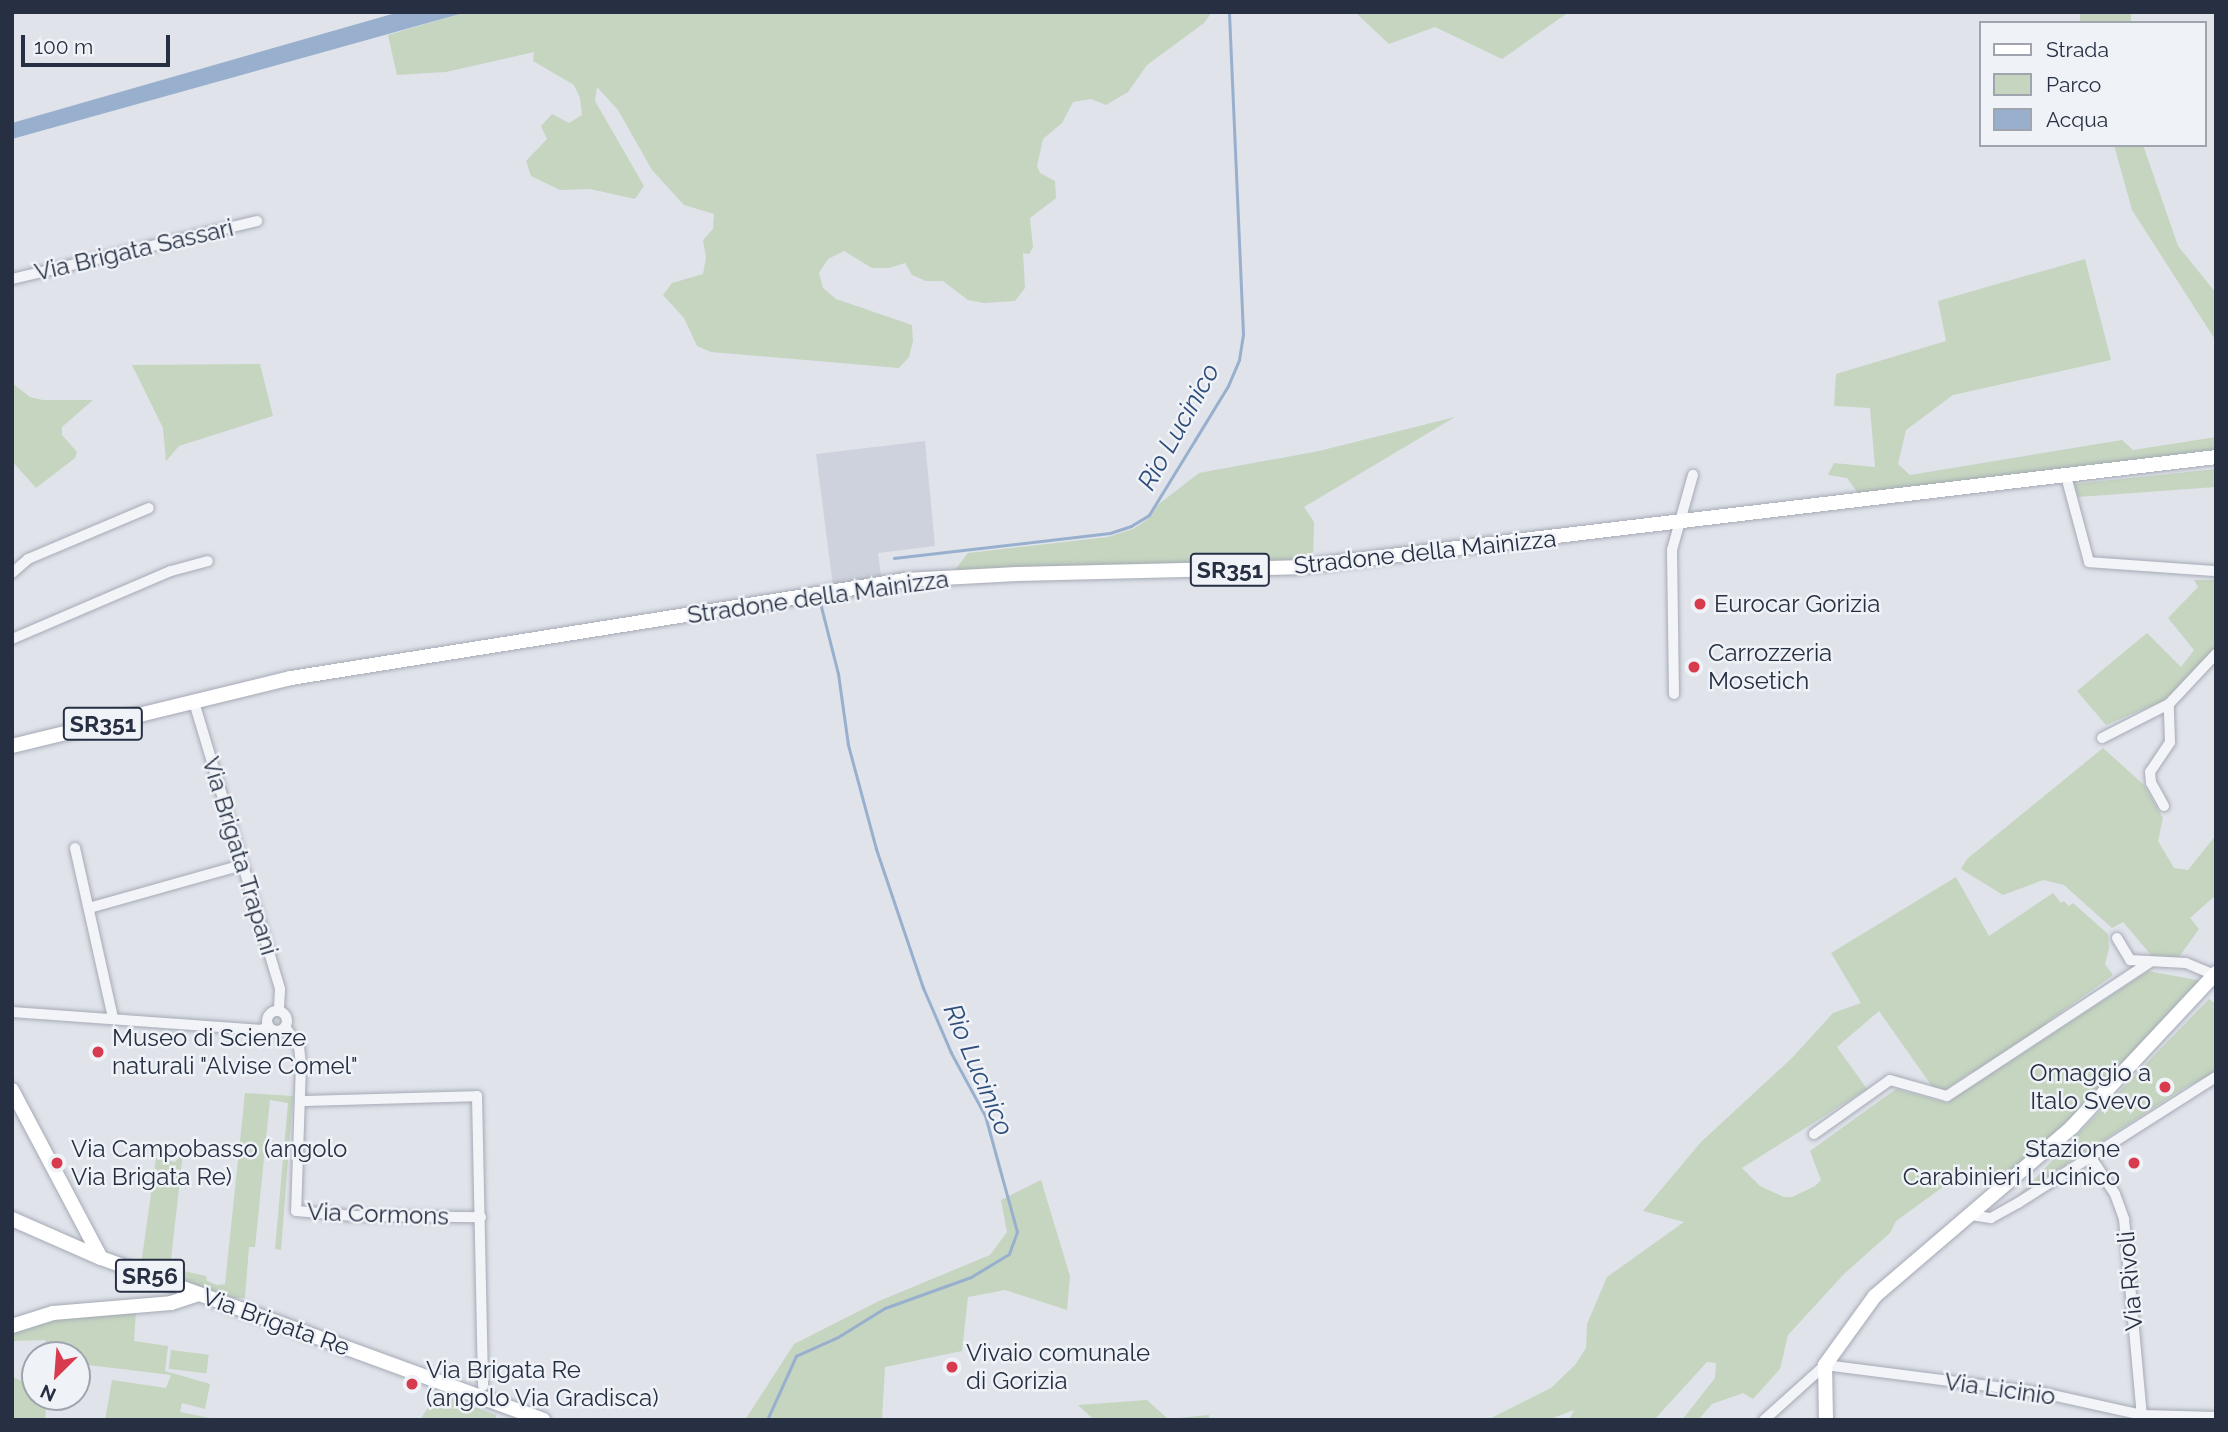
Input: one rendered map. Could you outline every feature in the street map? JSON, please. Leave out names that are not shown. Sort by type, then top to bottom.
[{"type":"main road","name":"Stradone della Mainizza","points":[[12,746],[291,678],[905,580],[1017,574],[1298,567],[1676,524],[2216,457]]},
{"type":"main road","points":[[1826,1420],[1825,1365],[1875,1296],[2072,1127],[2215,974]]},
{"type":"main road","points":[[12,1090],[101,1258]]},
{"type":"main road","name":"Via Brigata Re","points":[[12,1219],[101,1258],[543,1420]]},
{"type":"main road","points":[[12,1326],[52,1313],[171,1303],[199,1294]]},
{"type":"street","name":"Via Brigata Sassari","points":[[12,279],[257,221]]},
{"type":"street","points":[[1674,694],[1672,550],[1676,524],[1693,475]]},
{"type":"street","points":[[2066,476],[2089,562],[2216,570]]},
{"type":"street","points":[[12,573],[28,559],[149,508]]},
{"type":"street","points":[[12,639],[171,571],[208,561]]},
{"type":"street","points":[[2102,738],[2169,704],[2216,654]]},
{"type":"street","name":"Via Brigata Trapani","points":[[194,702],[280,989],[279,1012],[286,1020],[285,1027]]},
{"type":"street","points":[[2164,806],[2151,783],[2150,772],[2170,742],[2169,704]]},
{"type":"street","points":[[75,848],[113,1018]]},
{"type":"street","points":[[89,908],[242,864]]},
{"type":"street","points":[[2117,938],[2130,960],[2186,963],[2215,974]]},
{"type":"street","points":[[1814,1134],[1890,1080],[1947,1096],[2150,962]]},
{"type":"street","points":[[12,1012],[262,1030],[268,1025],[270,1014],[279,1012]]},
{"type":"street","points":[[268,1025],[278,1031],[285,1027]]},
{"type":"street","name":"Via Cormons","points":[[285,1027],[299,1046],[301,1101],[296,1211],[354,1216],[481,1217]]},
{"type":"street","points":[[1971,1215],[1991,1218],[2216,1078]]},
{"type":"street","points":[[301,1101],[477,1096],[483,1386]]},
{"type":"street","name":"Via Rivoli","points":[[2090,1156],[2115,1194],[2124,1219],[2142,1415]]},
{"type":"street","points":[[1764,1420],[1825,1365]]},
{"type":"street","name":"Via Licinio","points":[[1825,1365],[2043,1393],[2142,1415],[2216,1417]]},
{"type":"shaded area","points":[[925,441],[935,546],[878,553],[881,576],[833,586],[816,454]]},
{"type":"green space","points":[[467,12],[1212,12],[1204,23],[1147,65],[1128,92],[1106,105],[1091,99],[1073,102],[1062,123],[1043,139],[1037,166],[1040,173],[1055,181],[1056,198],[1030,218],[1033,247],[1029,254],[1023,253],[1025,288],[1015,301],[984,303],[968,300],[943,281],[926,281],[912,275],[905,263],[889,268],[872,268],[844,251],[828,259],[819,273],[823,288],[836,299],[912,325],[913,341],[909,357],[899,368],[711,352],[697,346],[684,318],[663,295],[672,283],[703,274],[706,258],[703,240],[713,229],[714,214],[684,205],[652,170],[618,110],[597,87],[595,101],[644,186],[635,199],[590,189],[560,190],[531,176],[526,161],[547,139],[541,126],[552,114],[569,123],[582,115],[580,98],[574,85],[533,61],[534,52],[446,72],[397,75],[388,35]]},
{"type":"green space","points":[[1355,12],[1566,14],[1502,59],[1435,27],[1389,44]]},
{"type":"green space","points":[[2080,12],[2131,12],[2131,21],[2080,21]]},
{"type":"green space","points":[[2115,147],[2144,147],[2178,246],[2216,293],[2216,341],[2132,210]]},
{"type":"green space","points":[[2085,259],[2111,360],[1953,395],[1906,430],[1898,464],[1910,475],[2122,440],[2133,450],[2216,437],[2216,453],[1860,496],[1847,478],[1828,475],[1834,463],[1875,467],[1870,408],[1834,406],[1836,374],[1946,341],[1938,301]]},
{"type":"green space","points":[[260,364],[273,416],[179,446],[166,461],[163,428],[132,365]]},
{"type":"green space","points":[[12,383],[30,397],[43,400],[93,400],[62,427],[62,435],[77,452],[75,458],[36,488],[12,461]]},
{"type":"green space","points":[[1455,417],[1304,507],[1314,522],[1313,560],[954,571],[968,553],[1108,537],[1133,529],[1148,519],[1159,504],[1199,473],[1319,451]]},
{"type":"green space","points":[[2216,469],[2216,487],[2078,497],[2074,484]]},
{"type":"green space","points":[[2194,580],[2216,580],[2216,647],[2165,700],[2106,725],[2077,691],[2147,633],[2181,667],[2194,650],[2168,618],[2198,587]]},
{"type":"green space","points":[[2103,748],[2144,785],[2163,818],[2158,841],[2174,868],[2188,870],[2216,835],[2216,895],[2190,918],[2199,929],[2179,957],[2152,956],[2123,922],[2112,928],[2064,885],[2043,880],[2003,895],[1961,869],[1967,859]]},
{"type":"green space","points":[[1956,877],[1989,936],[2053,893],[2061,903],[2064,901],[2069,906],[2073,903],[2108,934],[2109,949],[2105,964],[2113,975],[2046,1023],[2047,1027],[1974,1076],[1971,1072],[1945,1090],[1936,1092],[1879,1011],[1837,1047],[1867,1089],[1742,1168],[1760,1186],[1784,1197],[1792,1197],[1815,1186],[1821,1180],[1810,1151],[1896,1089],[1947,1103],[2148,971],[2202,981],[2027,1163],[2001,1181],[1969,1168],[1896,1221],[1890,1233],[1844,1274],[1788,1335],[1780,1369],[1753,1399],[1743,1393],[1712,1404],[1698,1420],[1682,1420],[1715,1378],[1716,1363],[1707,1362],[1654,1420],[1569,1420],[1574,1410],[1548,1420],[1487,1420],[1551,1388],[1575,1365],[1586,1348],[1587,1324],[1607,1277],[1684,1222],[1643,1211],[1701,1142],[1792,1058],[1833,1013],[1861,1003],[1831,953]]},
{"type":"green space","points":[[2209,999],[2216,1004],[2216,1072],[2184,1088],[2019,1195]]},
{"type":"green space","points":[[245,1093],[293,1096],[281,1250],[275,1249],[288,1103],[270,1100],[255,1247],[249,1247],[245,1298],[227,1298],[141,1265],[156,1158],[175,1162],[183,1153],[171,1259],[179,1270],[206,1276],[207,1281],[217,1285],[225,1284]]},
{"type":"green space","points":[[1041,1180],[1070,1276],[1067,1310],[1005,1290],[968,1297],[962,1351],[885,1367],[882,1420],[745,1420],[794,1344],[879,1301],[990,1255],[1007,1232],[1001,1200]]},
{"type":"green space","points":[[136,1311],[134,1341],[168,1346],[165,1371],[210,1384],[205,1409],[182,1403],[180,1412],[220,1420],[105,1420],[112,1380],[166,1388],[171,1375],[91,1365],[91,1341],[12,1341],[12,1332],[57,1317]]},
{"type":"green space","points":[[171,1350],[209,1355],[206,1373],[169,1369]]},
{"type":"green space","points":[[12,1377],[21,1381],[21,1411],[46,1411],[45,1420],[12,1420]]},
{"type":"green space","points":[[437,1393],[496,1415],[496,1420],[420,1420]]},
{"type":"green space","points":[[1147,1400],[1168,1419],[1209,1415],[1209,1420],[1094,1420],[1078,1405]]},
{"type":"water","points":[[399,12],[467,12],[12,139],[12,123]]},
{"type":"waterway","name":"Rio Lucinico","points":[[894,558],[1110,533],[1131,526],[1149,515],[1228,386],[1239,360],[1243,334],[1229,12]]},
{"type":"waterway","name":"Rio Lucinico","points":[[767,1420],[796,1356],[838,1337],[885,1308],[971,1277],[1009,1254],[1017,1232],[985,1116],[951,1053],[923,988],[876,849],[848,745],[838,674],[820,603]]},
{"type":"place","name":"Eurocar Gorizia","points":[[1700,604]]},
{"type":"place","name":"Carrozzeria Mosetich","points":[[1694,667]]},
{"type":"place","name":"Museo di Scienze naturali \"Alvise Comel\"","points":[[98,1052]]},
{"type":"place","name":"Omaggio a Italo Svevo","points":[[2165,1087]]},
{"type":"place","name":"Via Campobasso (angolo Via Brigata Re)","points":[[57,1163]]},
{"type":"place","name":"Stazione Carabinieri Lucinico","points":[[2134,1163]]},
{"type":"place","name":"Vivaio comunale di Gorizia","points":[[952,1367]]},
{"type":"place","name":"Via Brigata Re (angolo Via Gradisca)","points":[[412,1384]]}]
